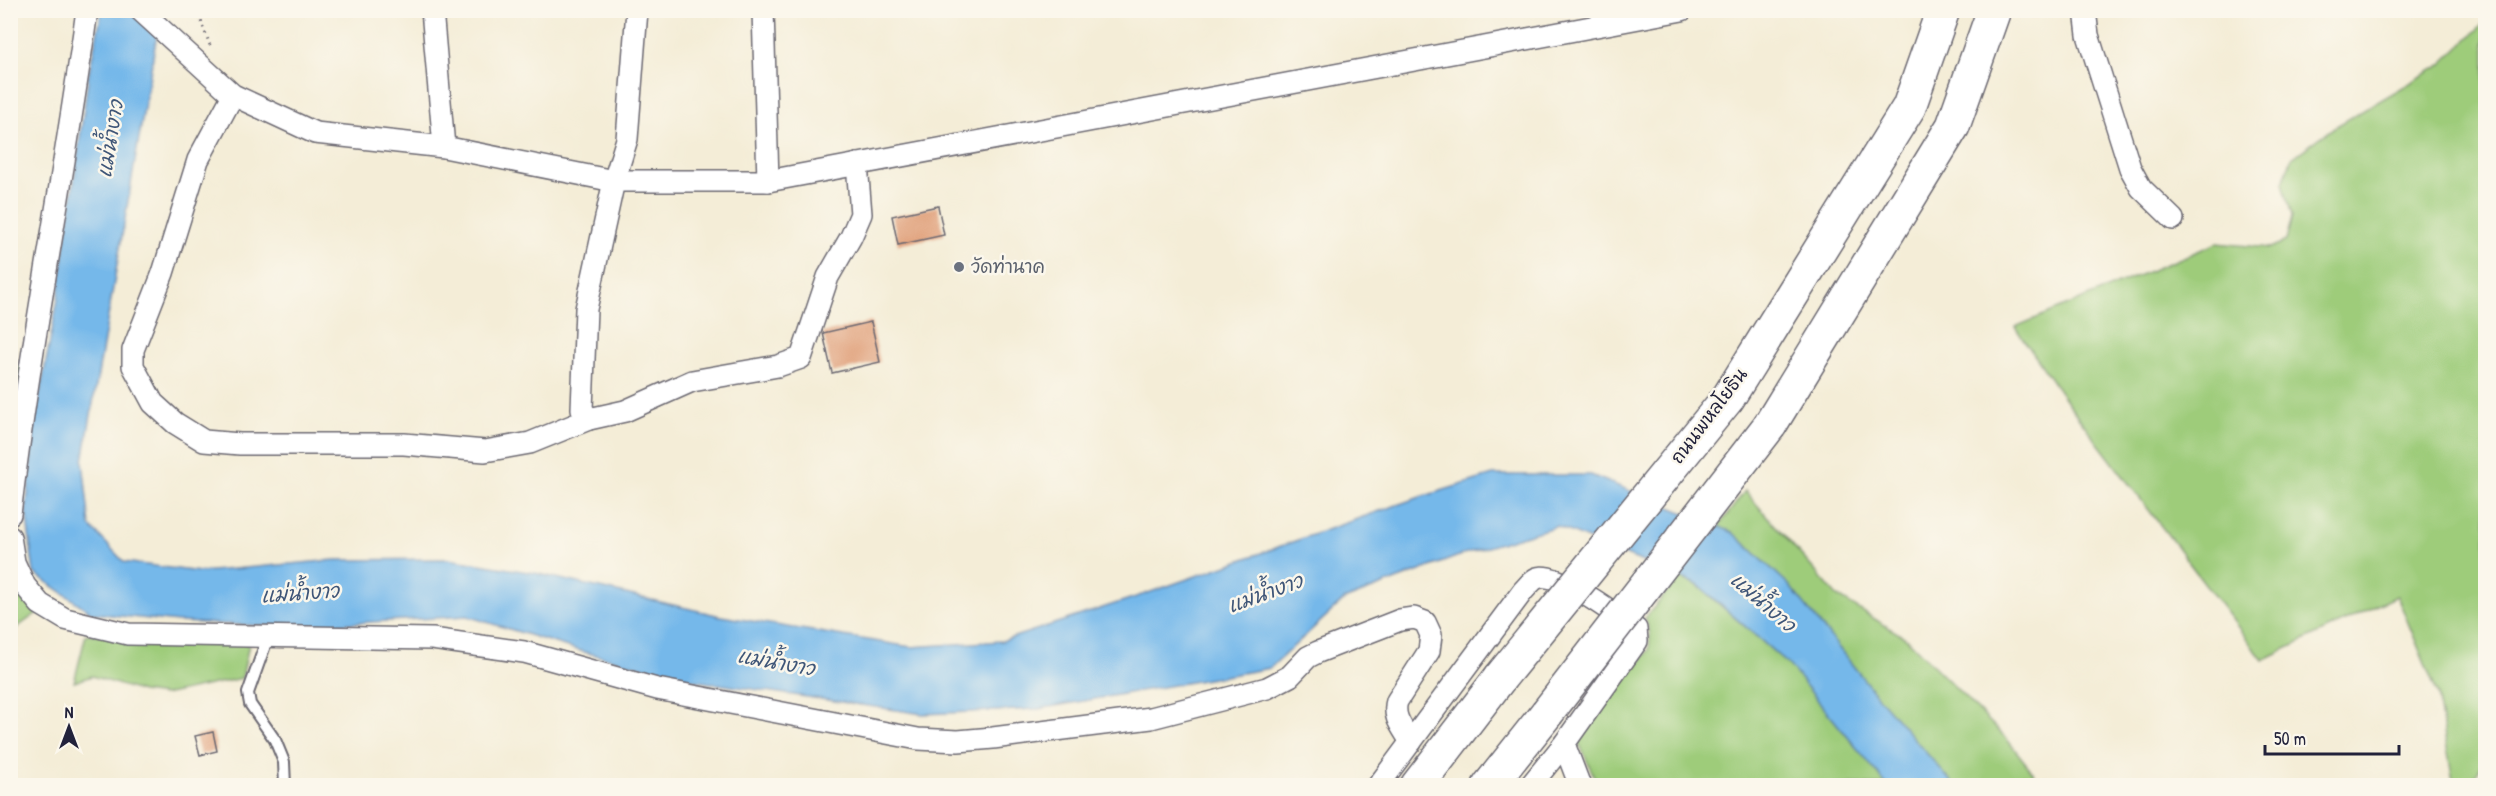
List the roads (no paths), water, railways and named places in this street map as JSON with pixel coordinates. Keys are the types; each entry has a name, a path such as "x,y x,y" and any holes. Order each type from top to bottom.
{"highway":[{"name":"ถนนพหลโยธิน","path":"1417,786 1500,678 1728,398 1909,107 1943,10"},
{"path":"1489,786 1770,425 1953,126 1994,10"}],"street":[{"path":"10,514 21,424 70,136 87,10"},
{"path":"140,10 232,95 315,133 444,147 614,181 768,181 1682,10"},
{"path":"432,10 444,147"},
{"path":"589,419 582,409 586,309 614,181 627,139 637,10"},
{"path":"764,10 768,181"},
{"path":"2085,10 2088,35 2130,168 2141,188 2173,219"},
{"path":"232,95 198,160 164,273 133,350 133,366 153,403 175,423 204,441 240,444 404,444 485,451 530,443 589,419 625,411 692,381 778,366 801,358 828,277 851,237 861,214 857,165"},
{"path":"10,537 14,562 25,586 40,604 65,619 128,633 432,639 514,651 657,688 918,739 958,741 1151,718 1267,688 1290,676 1308,657 1318,652 1387,625 1414,618 1425,622 1431,635 1429,651 1397,701 1395,708 1395,716 1411,742"},
{"path":"1378,786 1523,591 1537,578 1549,577 1597,600 1636,629 1637,641 1564,744 1530,786"},
{"path":"1564,744 1580,786"}],"lane":[{"path":"268,637 248,693 250,704 275,740 284,762 285,786"}],"water":[{"name":"แม่น้ำงาว","path":"102,11 161,11 83,461 90,526 124,562 200,572 335,560 448,559 535,573 721,616 911,647 1002,641 1145,594 1411,500 1493,475 1591,475 1732,532 1788,584 1877,696 1954,785 1887,785 1789,665 1698,585 1557,526 1464,554 1344,600 1270,668 1038,709 923,714 697,681 584,652 467,616 293,627 178,622 92,613 34,573 26,512 35,419 57,304 89,72"}],"place":[{"name":"วัดท่านาค","path":"959,267"}]}
